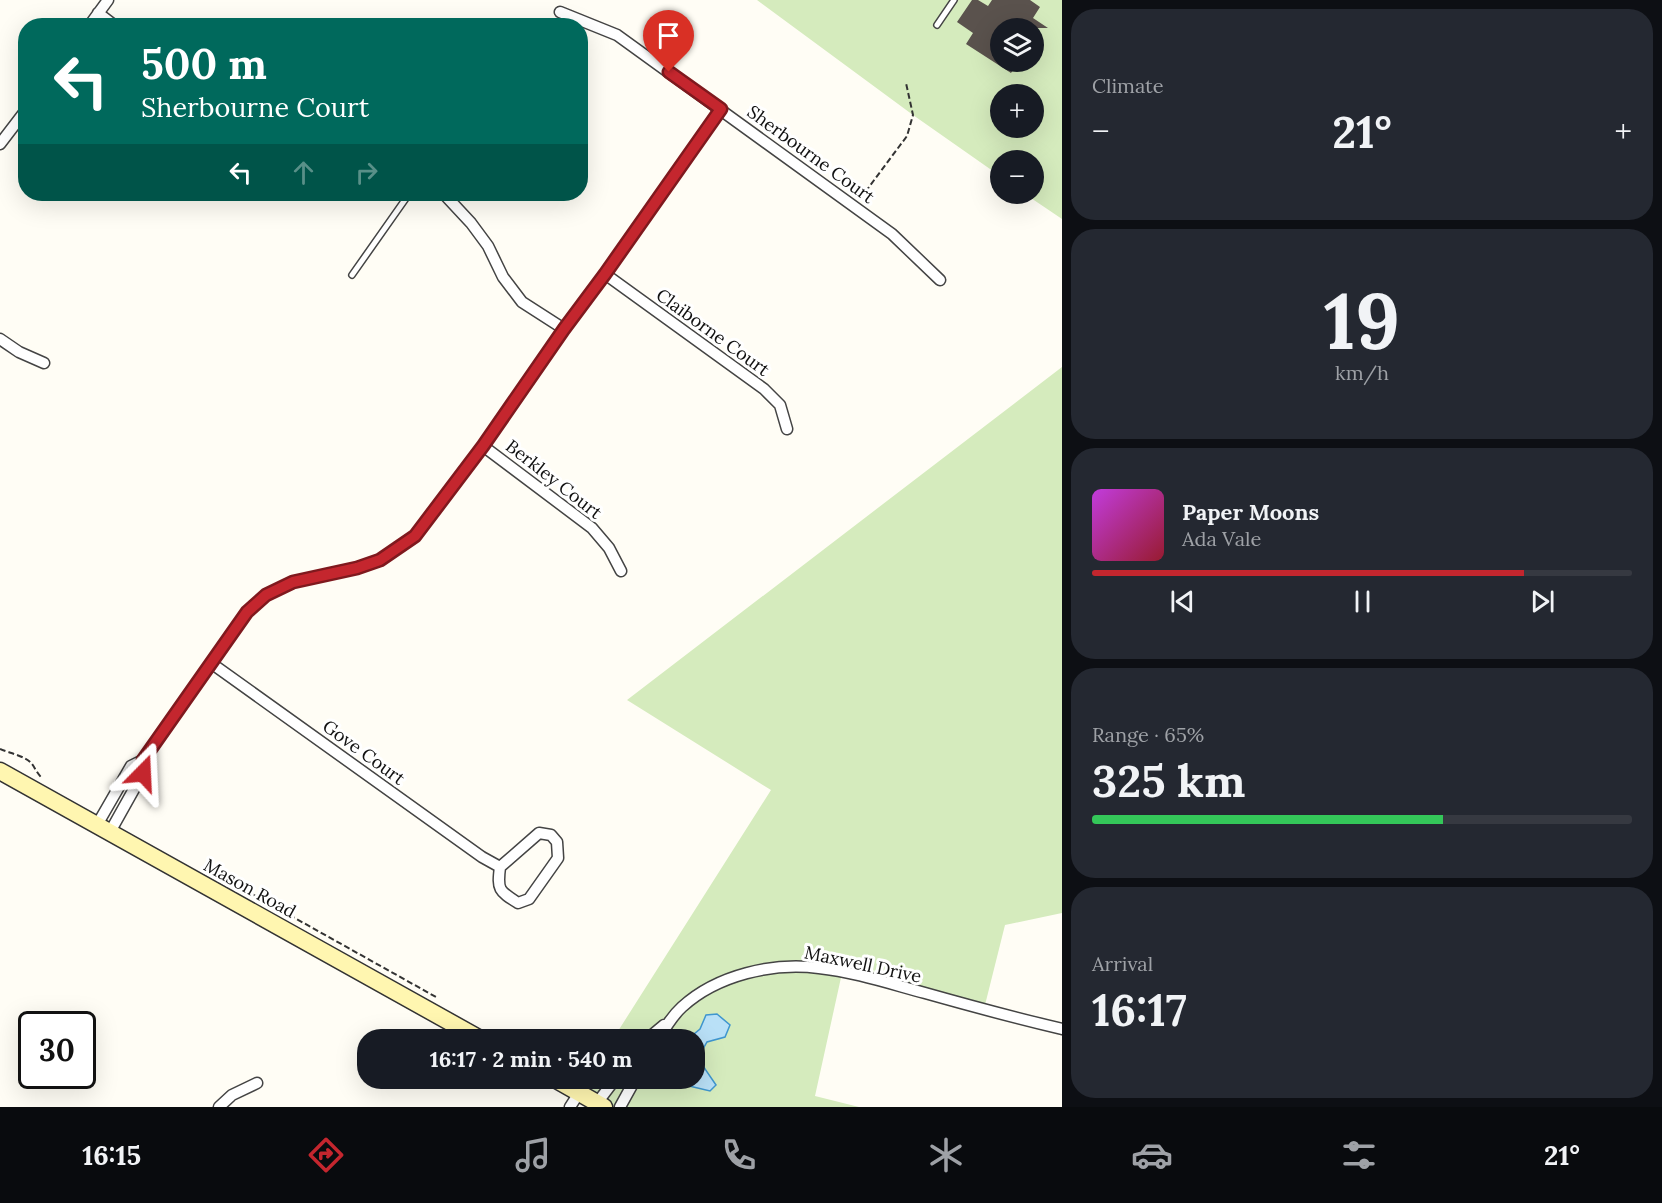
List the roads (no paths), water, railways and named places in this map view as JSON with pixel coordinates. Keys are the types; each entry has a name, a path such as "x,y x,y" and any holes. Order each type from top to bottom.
{"main road":[{"name":"Mason Road","path":"0,771 462,1029"},
{"path":"564,1089 574,1100 598,1106"}],"street":[{"path":"95,18 108,0"},
{"name":"Sherbourne Court","path":"560,12 575,18"},
{"path":"98,13 105,18"},
{"name":"Sherbourne Court","path":"588,23 617,35 721,109 892,234 940,280"},
{"path":"104,828 143,773 143,760 247,612 266,595 293,582 357,568 380,560 415,536 483,446 721,109"},
{"path":"0,144 18,120"},
{"path":"451,201 488,246 503,277 522,302 564,329"},
{"name":"Claiborne Court","path":"605,274 764,389 780,405 787,429"},
{"path":"0,339 19,352 44,363"},
{"name":"Berkley Court","path":"483,446 592,528 609,548 621,571"},
{"name":"Gove Court","path":"212,663 482,857 500,867"},
{"path":"539,833 551,835 557,842 558,858 529,899 518,903 502,893 498,883 500,867 539,833"},
{"name":"Maxwell Drive","path":"659,1029 689,1002 712,987 747,974 792,966 820,968 856,975 1062,1029"},
{"name":"Maxwell Drive","path":"664,1029 669,1021"},
{"path":"219,1107 231,1095 257,1083"},
{"path":"598,1106 609,1089"},
{"path":"620,1107 630,1089"}],"lane":[{"path":"937,26 954,0"},
{"path":"352,275 404,201"}],"water":[{"path":"717,1014 730,1025 725,1037 707,1042 705,1046 705,1029 700,1029 706,1015"},
{"path":"705,1069 716,1085 710,1091 702,1089 705,1089"}]}
